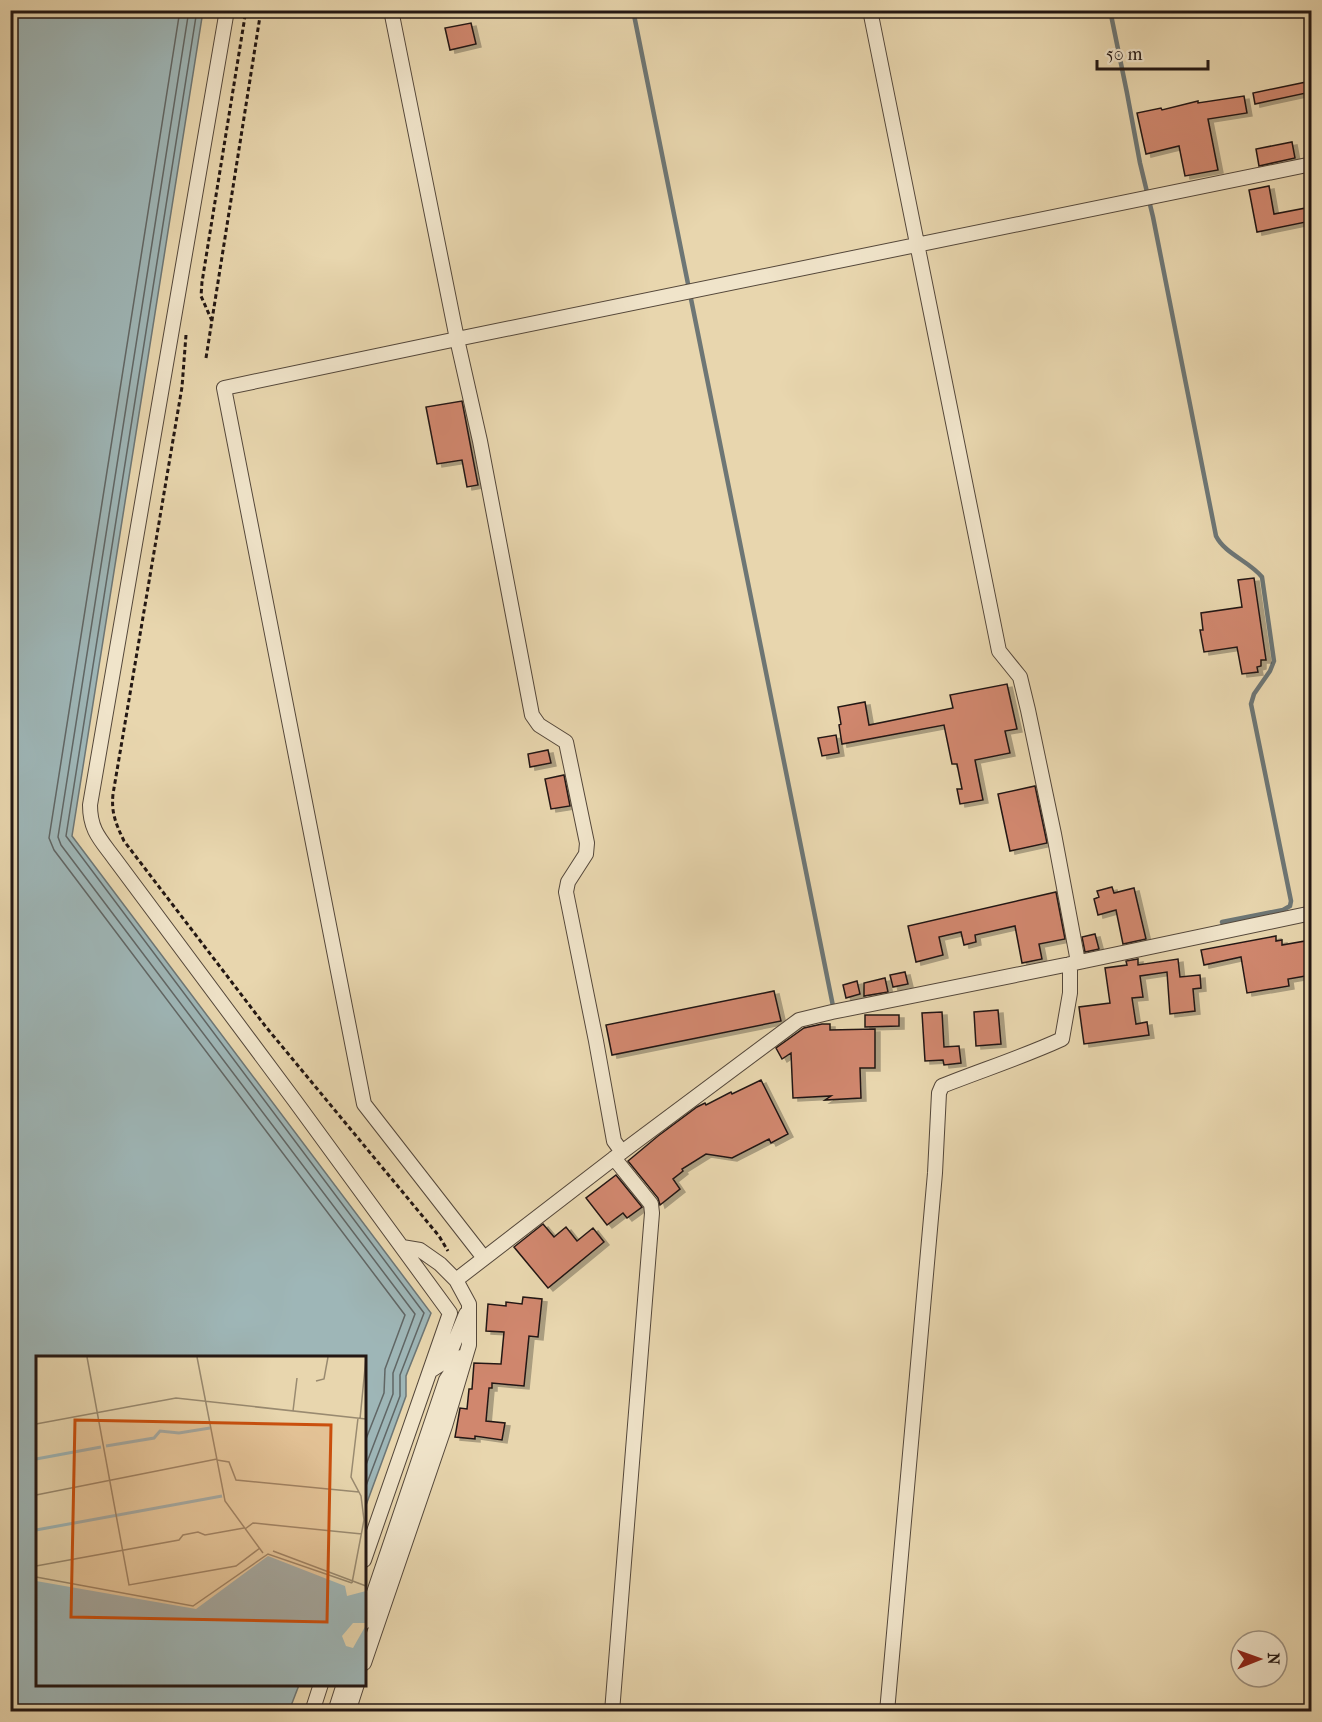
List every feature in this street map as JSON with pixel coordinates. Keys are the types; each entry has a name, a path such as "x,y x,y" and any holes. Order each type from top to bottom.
{"street":[{"path":"227,10 90,815 93,829 450,1313 366,1554"},
{"path":"392,10 457,339 480,441 532,715 539,725 566,742 587,843 586,854 568,882 566,892 614,1141 618,1155 651,1204 612,1712"},
{"path":"870,10 999,651 1020,677 1028,710 1054,834 1074,963 1062,1040 942,1086 939,1093 932,1205 887,1712"},
{"path":"366,1657 445,1426 469,1345 469,1269 364,1104 224,388 1311,164"},
{"path":"402,1247 420,1250 440,1264 469,1269 799,1020 1311,913"},
{"path":"430,1371 447,1360 469,1304"},
{"path":"366,1616 446,1380 469,1345"},
{"path":"312,1712 320,1686"},
{"path":"334,1712 343,1686"},
{"path":"348,1712 356,1686"}],"path":[{"path":"212,321 201,296 202,282 246,10"},
{"path":"206,358 261,10"},
{"path":"182,387 112,794 112,808 116,823 124,841 266,1027 439,1236 450,1255"}],"water":[{"path":"11,10 203,11 72,836 431,1313 406,1376 406,1396 366,1505 366,1356 36,1356 36,1686 299,1686 289,1711 11,1711"}],"building":[{"path":"471,23 476,44 450,50 445,28"},
{"path":"1311,81 1311,92 1255,104 1253,93"},
{"path":"1244,96 1247,113 1208,119 1218,170 1185,176 1179,146 1146,154 1137,113 1161,108 1162,110 1198,101 1198,103"},
{"path":"1292,142 1295,158 1259,166 1256,149"},
{"path":"1269,186 1274,214 1311,207 1311,221 1257,232 1249,190"},
{"path":"462,401 478,485 467,487 462,460 437,464 426,407"},
{"path":"1254,578 1266,660 1261,660 1261,666 1257,667 1258,672 1242,674 1237,647 1204,652 1200,630 1203,630 1201,613 1242,607 1238,580"},
{"path":"1007,684 1017,729 1005,731 1010,753 975,760 983,800 960,804 957,789 962,789 957,764 952,764 944,725 842,744 838,707 865,702 869,725 953,708 950,695"},
{"path":"836,735 839,753 822,756 818,738"},
{"path":"548,750 551,763 530,767 528,754"},
{"path":"564,775 570,806 551,809 545,779"},
{"path":"1035,786 1047,843 1010,851 998,794"},
{"path":"1112,887 1114,893 1134,888 1146,939 1123,944 1116,910 1098,915 1094,899 1099,897 1097,891"},
{"path":"1056,892 1065,939 1039,944 1042,959 1022,963 1015,926 975,935 976,942 964,945 961,932 939,937 943,955 916,962 908,926"},
{"path":"1095,934 1099,949 1085,952 1082,937"},
{"path":"1276,936 1276,941 1282,940 1282,945 1311,940 1311,975 1288,979 1289,986 1247,993 1241,957 1204,965 1201,950"},
{"path":"1138,959 1138,965 1178,959 1180,977 1200,975 1201,988 1193,989 1195,1011 1170,1014 1167,972 1140,976 1143,997 1132,998 1136,1024 1147,1022 1149,1035 1084,1044 1079,1007 1110,1003 1105,968 1127,965 1126,961"},
{"path":"905,972 908,984 893,987 890,975"},
{"path":"885,978 888,992 864,996 864,983"},
{"path":"857,981 860,994 846,998 843,985"},
{"path":"774,991 781,1021 612,1055 606,1025"},
{"path":"998,1010 1001,1044 976,1046 974,1012"},
{"path":"942,1012 944,1047 959,1046 961,1063 944,1065 943,1060 925,1061 922,1013"},
{"path":"865,1015 899,1015 899,1026 865,1027"},
{"path":"830,1024 830,1030 875,1029 875,1068 860,1068 861,1098 825,1100 831,1096 793,1098 791,1053 782,1059 776,1048 804,1028"},
{"path":"761,1080 788,1134 771,1143 769,1139 732,1158 706,1154 682,1169 683,1171 673,1179 680,1189 660,1205 658,1198 628,1161 697,1107"},
{"path":"616,1175 642,1207 627,1218 623,1213 607,1225 586,1198"},
{"path":"543,1224 554,1237 566,1227 577,1241 593,1228 604,1242 548,1288 514,1247"},
{"path":"523,1297 542,1299 538,1337 529,1336 524,1386 492,1383 492,1388 489,1388 486,1421 505,1423 502,1440 475,1436 475,1439 455,1437 460,1408 467,1409 469,1389 472,1389 474,1363 501,1364 504,1332 486,1331 488,1304 506,1306 506,1302 522,1304"}],"waterway":[{"path":"633,10 833,1006"},
{"path":"1110,10 1216,536 1225,548 1251,566 1262,577 1274,661 1254,694 1251,704 1291,901 1290,906 1283,910 1222,922"}]}
